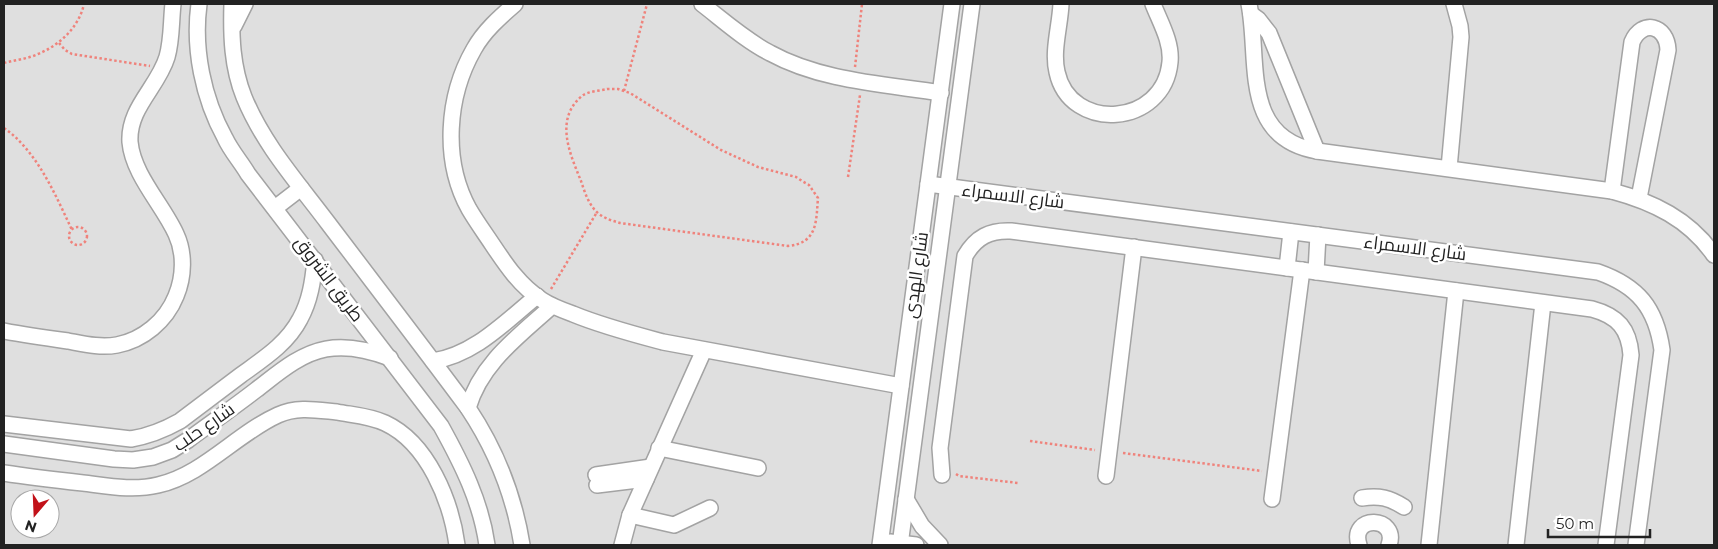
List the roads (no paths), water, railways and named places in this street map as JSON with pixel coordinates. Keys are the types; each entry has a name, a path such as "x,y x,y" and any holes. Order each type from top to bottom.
{"street":[{"path":"4,331 99,346 117,345 134,340 150,330 163,318 173,304 180,287 183,269 182,251 176,234 136,166 130,142 131,130 138,107 162,68 170,44 173,4"},
{"name":"طريق الشروق","path":"199,4 197,19 198,50 203,81 212,111 225,139 248,174 441,426 461,462 478,503 487,545"},
{"name":"طريق الشروق","path":"232,4 231,32 236,71 255,121 301,188 468,408 485,435 504,476 510,493 522,545"},
{"path":"231,32 245,4"},
{"path":"515,4 495,21 474,48 460,78 452,110 451,144 456,176 468,208 507,266 521,283 544,301 625,332 704,350 901,386"},
{"path":"702,4 746,38 771,54 797,65 825,74 941,93"},
{"name":"شارع الهدى","path":"881,543 952,4"},
{"name":"شارع الهدى","path":"900,544 972,4"},
{"path":"1062,4 1054,59 1057,74 1064,89 1074,101 1088,110 1103,114 1119,115 1134,111 1148,103 1160,91 1167,77 1170,62 1169,46 1157,5"},
{"path":"1448,168 1461,37 1454,4"},
{"path":"1250,9 1269,33 1317,151"},
{"path":"1250,9 1258,99 1265,115 1275,129 1288,141 1303,149 1612,191 1639,198 1675,216 1705,242 1714,254"},
{"path":"1612,191 1632,42 1635,35 1642,30 1649,28 1658,29 1664,34 1668,50 1639,198"},
{"name":"شارع الاسمراء","path":"928,184 1598,272 1615,278 1631,287 1644,300 1660,332 1662,350 1636,545"},
{"path":"274,208 301,188"},
{"path":"941,470 940,448 965,256 979,238 989,232 1000,230 1456,291 1605,313 1616,320 1625,330 1630,342 1631,356 1606,545"},
{"path":"1291,232 1302,270"},
{"path":"1272,499 1302,270 1318,235"},
{"path":"1106,476 1134,247"},
{"name":"شارع حلب","path":"4,424 131,439 165,430 180,421 272,352 287,337 299,320 308,301 313,281 315,260"},
{"path":"1430,545 1456,291"},
{"path":"432,361 446,359 470,349 544,301"},
{"path":"468,408 472,393 487,368 544,301"},
{"path":"1516,545 1543,303"},
{"name":"شارع حلب","path":"4,444 114,459 134,460 153,457 172,450 188,440 304,356 325,349 347,347 369,350 390,358"},
{"path":"622,545 630,515 704,350"},
{"path":"272,352 286,368"},
{"path":"4,473 118,488 139,488 158,485 177,479 195,469 266,420 280,414 310,409 364,416 385,423 404,435 420,450 442,492 457,545"},
{"path":"660,448 758,468"},
{"path":"597,480 648,473"},
{"path":"1362,498 1386,497 1404,507"},
{"path":"1379,523 1386,497"},
{"path":"906,499 922,526 940,545"},
{"path":"630,515 670,525 678,524 710,508"},
{"path":"1359,545 1358,535 1362,527 1370,523 1383,525 1389,532 1389,545"},
{"path":"881,543 916,545"}]}
